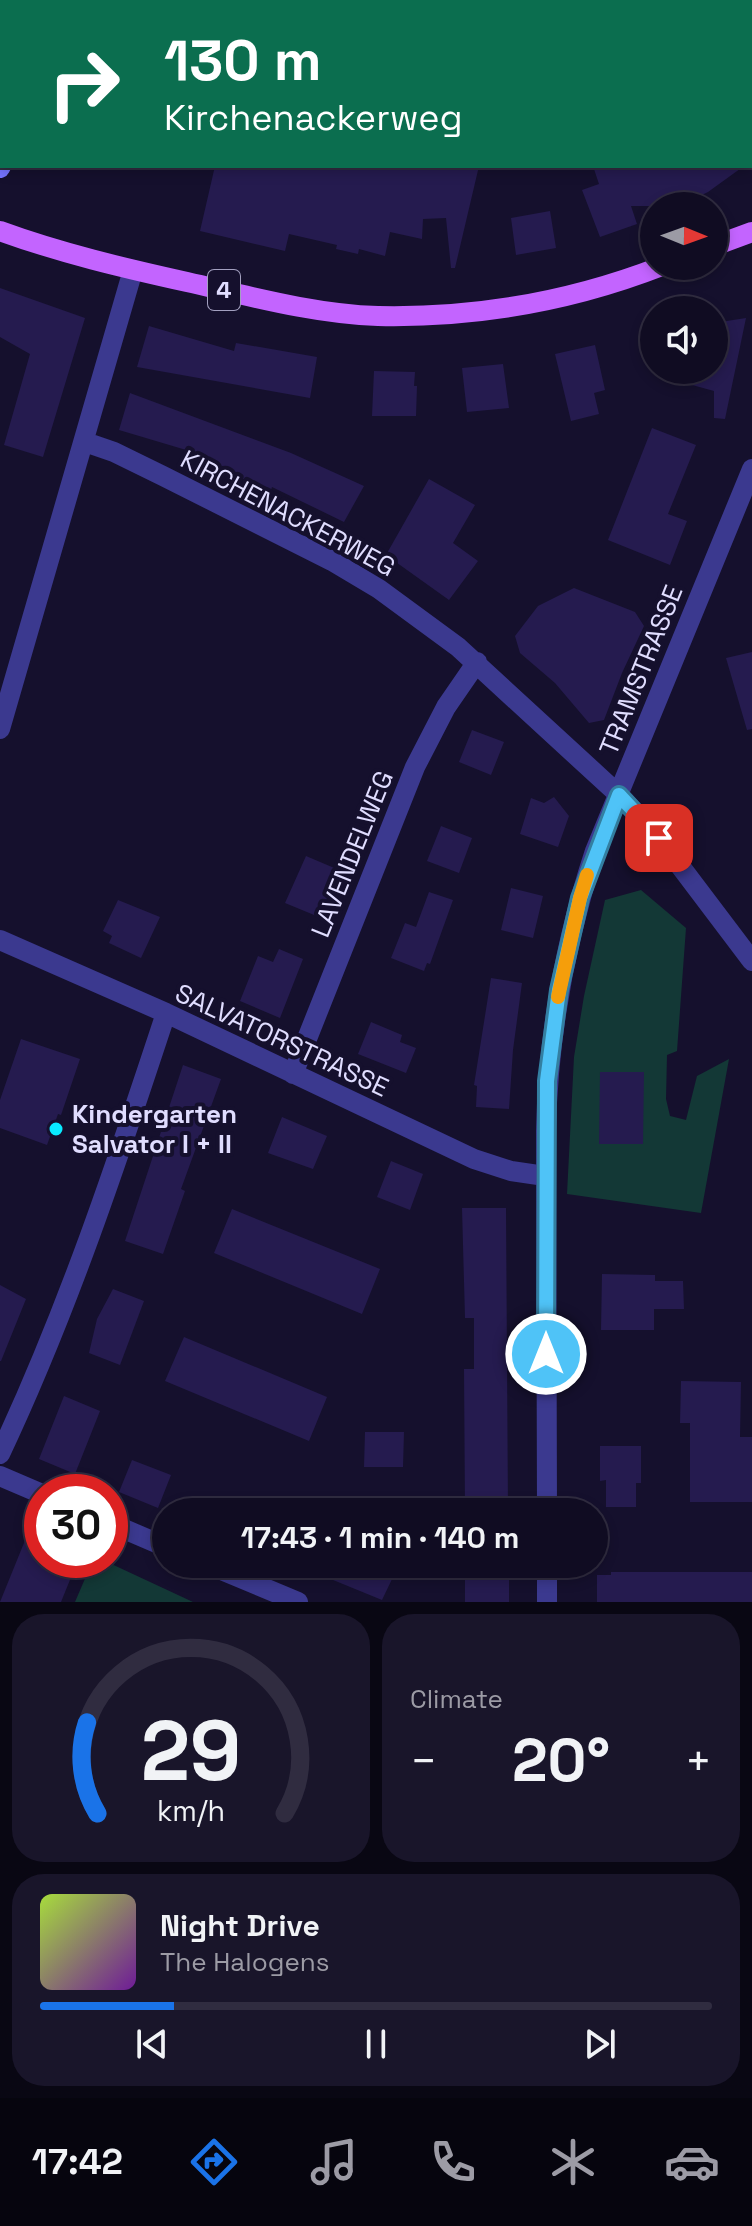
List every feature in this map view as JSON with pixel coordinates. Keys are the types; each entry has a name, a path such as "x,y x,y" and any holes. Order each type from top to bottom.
{"main road":[{"name":"4","path":"0,231 133,270 285,304 376,316 454,313 527,305 618,283 640,274"},
{"path":"728,241 752,232"}],"street":[{"path":"0,729 133,270"},
{"name":"KIRCHENACKERWEG","path":"85,442 114,452 332,561 379,589 477,662 619,795 659,838 752,961"},
{"name":"TRAMSTRASSE","path":"547,1498 547,1081 559,990 580,898 752,469"},
{"name":"LAVENDELWEG","path":"293,1074 415,767 446,707 477,662"},
{"name":"SALVATORSTRASSE","path":"0,940 166,1013 474,1159 511,1171 545,1176"},
{"path":"0,1454 80,1262 166,1013"},
{"path":"0,1476 24,1486"},
{"path":"128,1531 152,1541"},
{"path":"241,1578 298,1602"},
{"path":"547,1578 547,1602"}],"green space":[{"path":"641,890 686,928 677,1051 667,1055 666,1099 670,1116 686,1120 697,1076 729,1059 701,1213 567,1194 574,1057 605,900"},
{"path":"128,1572 193,1602 75,1602 85,1578 128,1578"}],"building":[{"path":"215,168 479,168 455,268 451,268 446,218 423,219 422,239 390,232 385,256 359,249 358,254 336,249 337,245 289,234 285,251 200,231"},
{"path":"594,168 741,168 708,192 640,192 640,206 631,206 637,224 600,237 582,190 599,184"},
{"path":"550,211 556,248 516,255 511,218"},
{"path":"0,288 85,318 43,457 4,445 30,354 0,337"},
{"path":"746,318 725,419 714,418 714,391 688,384 728,384 728,321"},
{"path":"149,326 234,351 236,343 317,357 310,398 137,367"},
{"path":"595,345 605,390 594,393 599,414 571,421 555,354"},
{"path":"503,364 509,408 467,412 462,368"},
{"path":"374,371 415,372 416,416 372,416"},
{"path":"130,393 291,453 364,486 344,522 272,487 271,490 200,462 203,455 119,430"},
{"path":"652,428 696,445 668,514 687,521 670,565 608,540"},
{"path":"429,479 475,505 453,543 478,561 449,600 386,555"},
{"path":"574,588 635,612 644,626 604,720 589,723 555,683 520,653 515,636 538,606"},
{"path":"752,652 752,729 747,730 726,658"},
{"path":"472,730 504,742 491,775 459,762"},
{"path":"554,797 569,816 558,847 520,834 531,798 544,803"},
{"path":"441,826 472,838 459,873 427,861"},
{"path":"306,856 339,870 319,917 285,903"},
{"path":"511,888 543,896 533,938 501,930"},
{"path":"429,892 453,900 430,964 427,963 424,971 391,958 405,923 416,927"},
{"path":"118,900 160,917 141,958 109,943 112,936 103,931"},
{"path":"279,949 303,959 280,1018 240,1001 258,956 273,962"},
{"path":"491,978 522,983 509,1109 476,1107 477,1086 474,1085"},
{"path":"371,1022 402,1035 400,1042 416,1048 406,1073 358,1054"},
{"path":"21,1039 80,1059 47,1145 0,1128 0,1100"},
{"path":"183,1065 221,1079 181,1189 185,1191 163,1254 125,1241"},
{"path":"600,1072 644,1072 643,1144 599,1144"},
{"path":"282,1117 327,1136 313,1169 268,1153"},
{"path":"391,1161 423,1174 410,1210 377,1197"},
{"path":"462,1208 506,1208 508,1498 465,1498 464,1369 474,1369 474,1318 465,1318"},
{"path":"232,1209 380,1269 362,1314 214,1253"},
{"path":"602,1274 655,1275 655,1281 683,1281 684,1309 654,1309 654,1330 601,1330"},
{"path":"0,1285 26,1299 1,1361 0,1361"},
{"path":"113,1289 144,1301 120,1365 89,1353 97,1319"},
{"path":"184,1337 327,1397 309,1441 165,1381"},
{"path":"681,1381 741,1382 740,1437 752,1437 752,1502 690,1502 690,1423 680,1423"},
{"path":"64,1396 100,1411 75,1474 39,1459"},
{"path":"365,1432 404,1432 403,1467 364,1467"},
{"path":"600,1446 641,1446 641,1483 636,1483 636,1507 608,1507 606,1480 600,1481"},
{"path":"132,1460 171,1475 162,1498 152,1498 152,1506 128,1496 126,1474"},
{"path":"24,1543 24,1578 71,1578 61,1602 0,1602"},
{"path":"611,1572 752,1572 752,1602 597,1602 597,1578 611,1575"},
{"path":"328,1578 393,1578 382,1600"},
{"path":"465,1578 509,1578 509,1602 465,1602"}],"slow traffic":[{"path":"558,997 587,875"}],"place":[{"name":"Kindergarten Salvator I + II","path":"56,1129"}],"route":[{"path":"546,1354 547,1081 559,990 580,898 595,851 619,795 659,838"}]}
